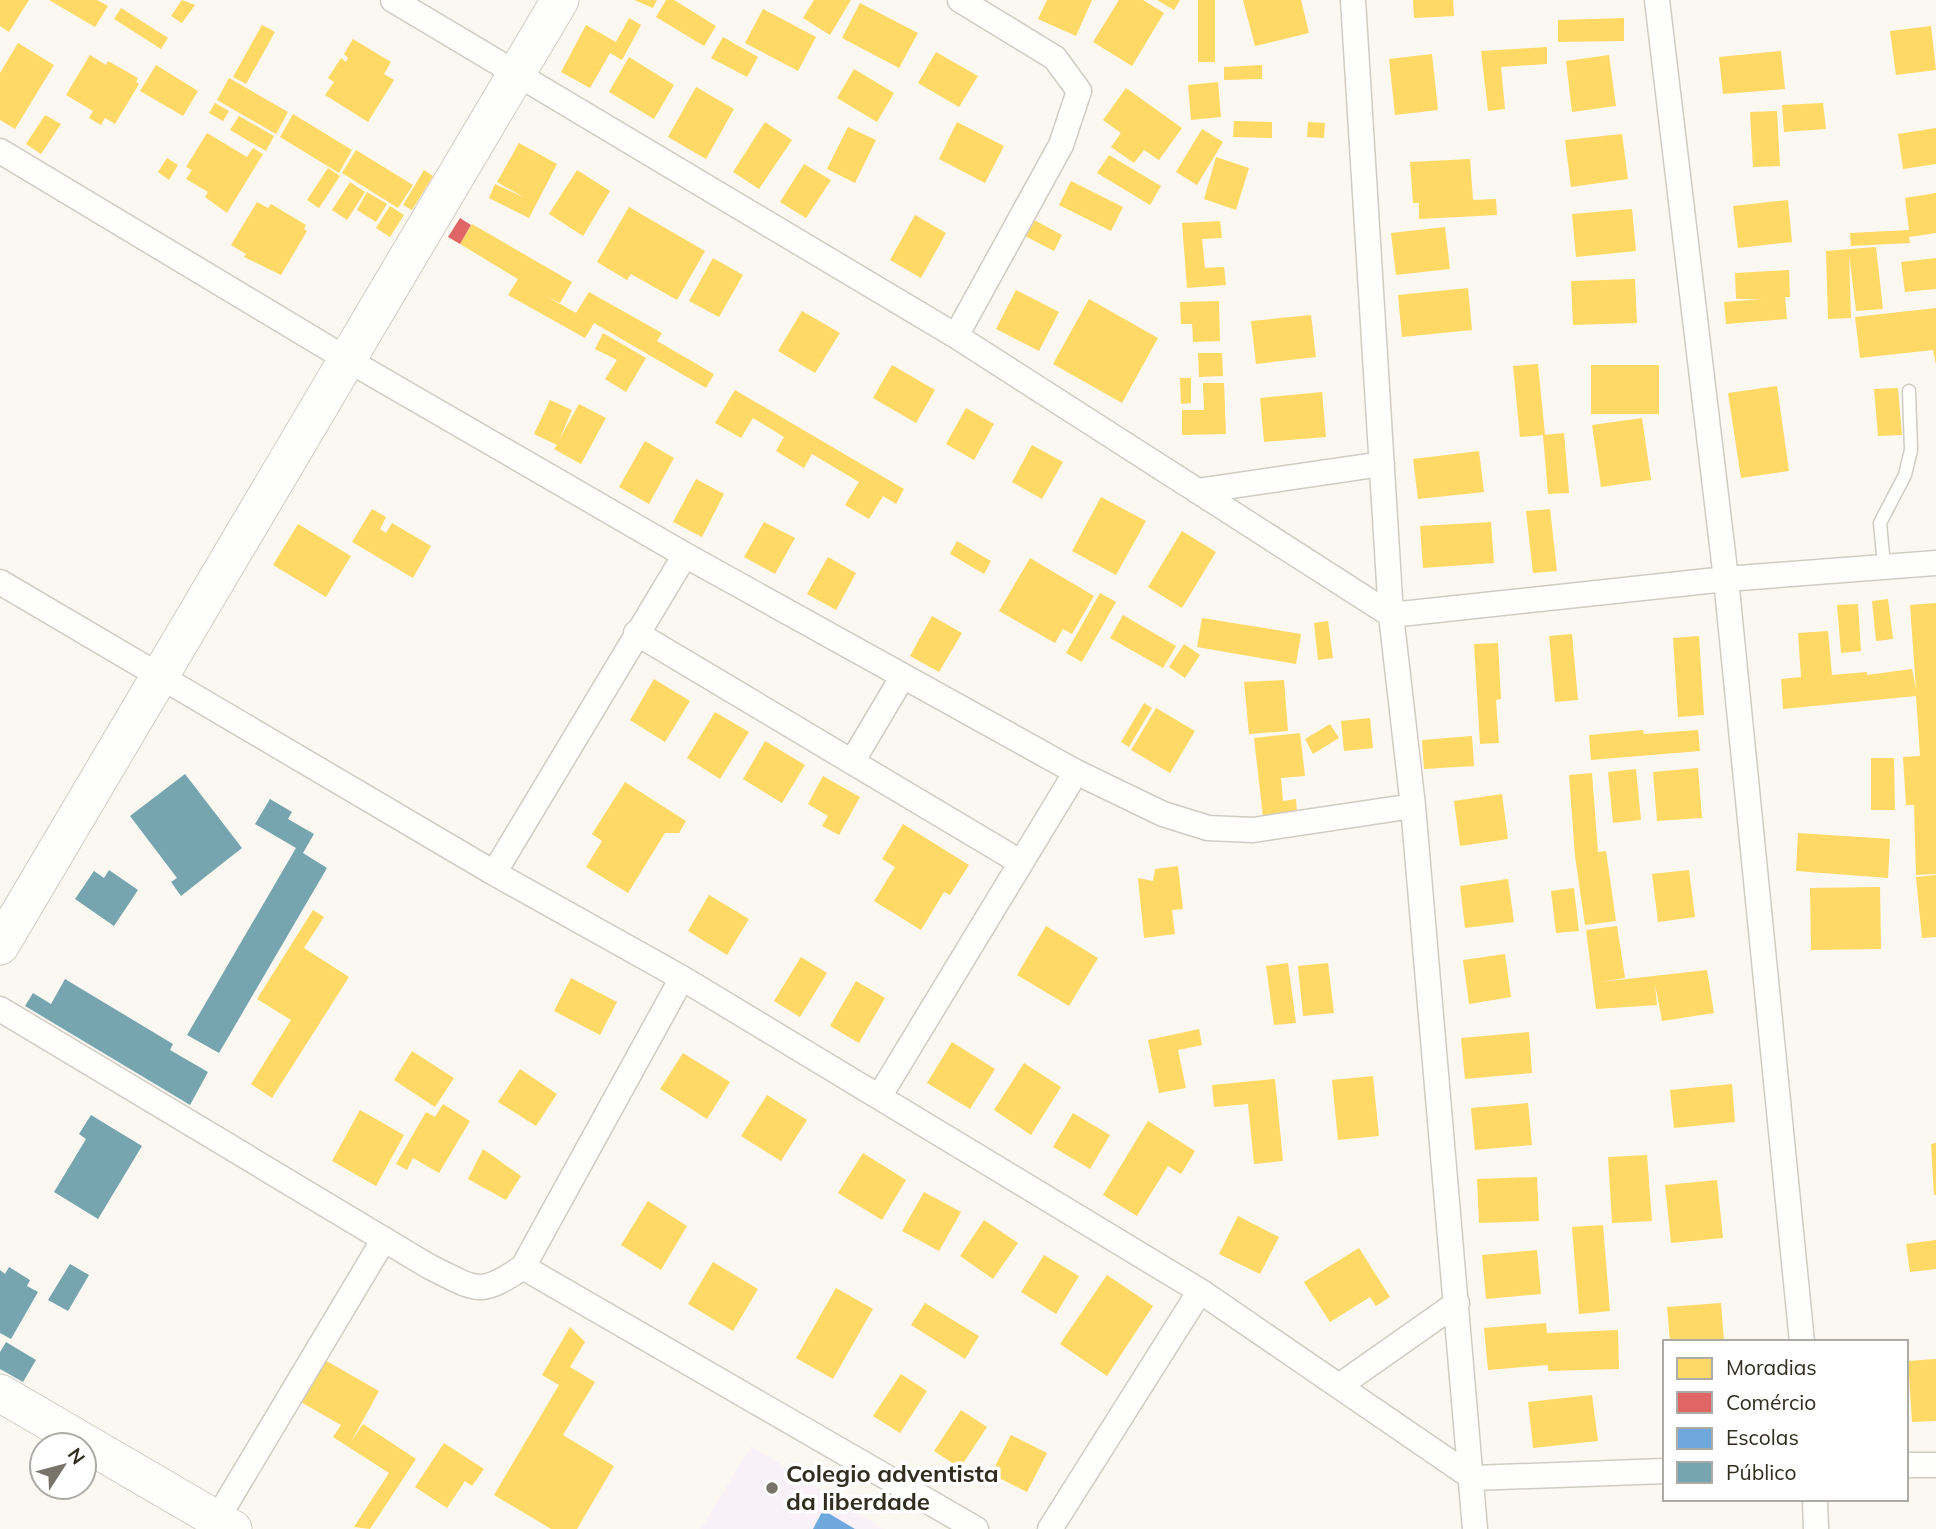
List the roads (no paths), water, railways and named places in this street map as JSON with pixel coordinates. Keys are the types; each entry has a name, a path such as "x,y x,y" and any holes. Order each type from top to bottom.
{"street":[{"path":"393,0 956,336 1391,615 1726,579 1936,563"},
{"path":"0,946 561,0"},
{"path":"956,336 1061,145 1079,91 1055,58 960,0"},
{"path":"1353,0 1391,615 1413,806 1458,1303 1475,1529"},
{"path":"1657,0 1726,579 1802,1340"},
{"path":"0,151 348,360 685,555 1076,772 1163,814 1208,828 1253,830 1413,806"},
{"path":"1197,491 1382,464"},
{"path":"494,873 685,555"},
{"path":"0,582 494,873 682,978 1200,1291 1473,1478 1663,1471"},
{"path":"636,633 1020,862"},
{"path":"852,762 902,676"},
{"path":"879,1097 1076,772"},
{"path":"0,1009 384,1239 475,1289 488,1288 523,1267 682,978"},
{"path":"0,1393 225,1524 384,1239"},
{"path":"523,1267 976,1529"},
{"path":"1050,1529 1200,1291"},
{"path":"1339,1387 1458,1303"},
{"path":"1908,1465 1936,1465"},
{"path":"1815,1501 1815,1529"}],"lane":[{"path":"1884,565 1881,523 1905,475 1911,450 1909,391"}],"place":[{"name":"Colegio adventista da liberdade","path":"772,1488"}]}
